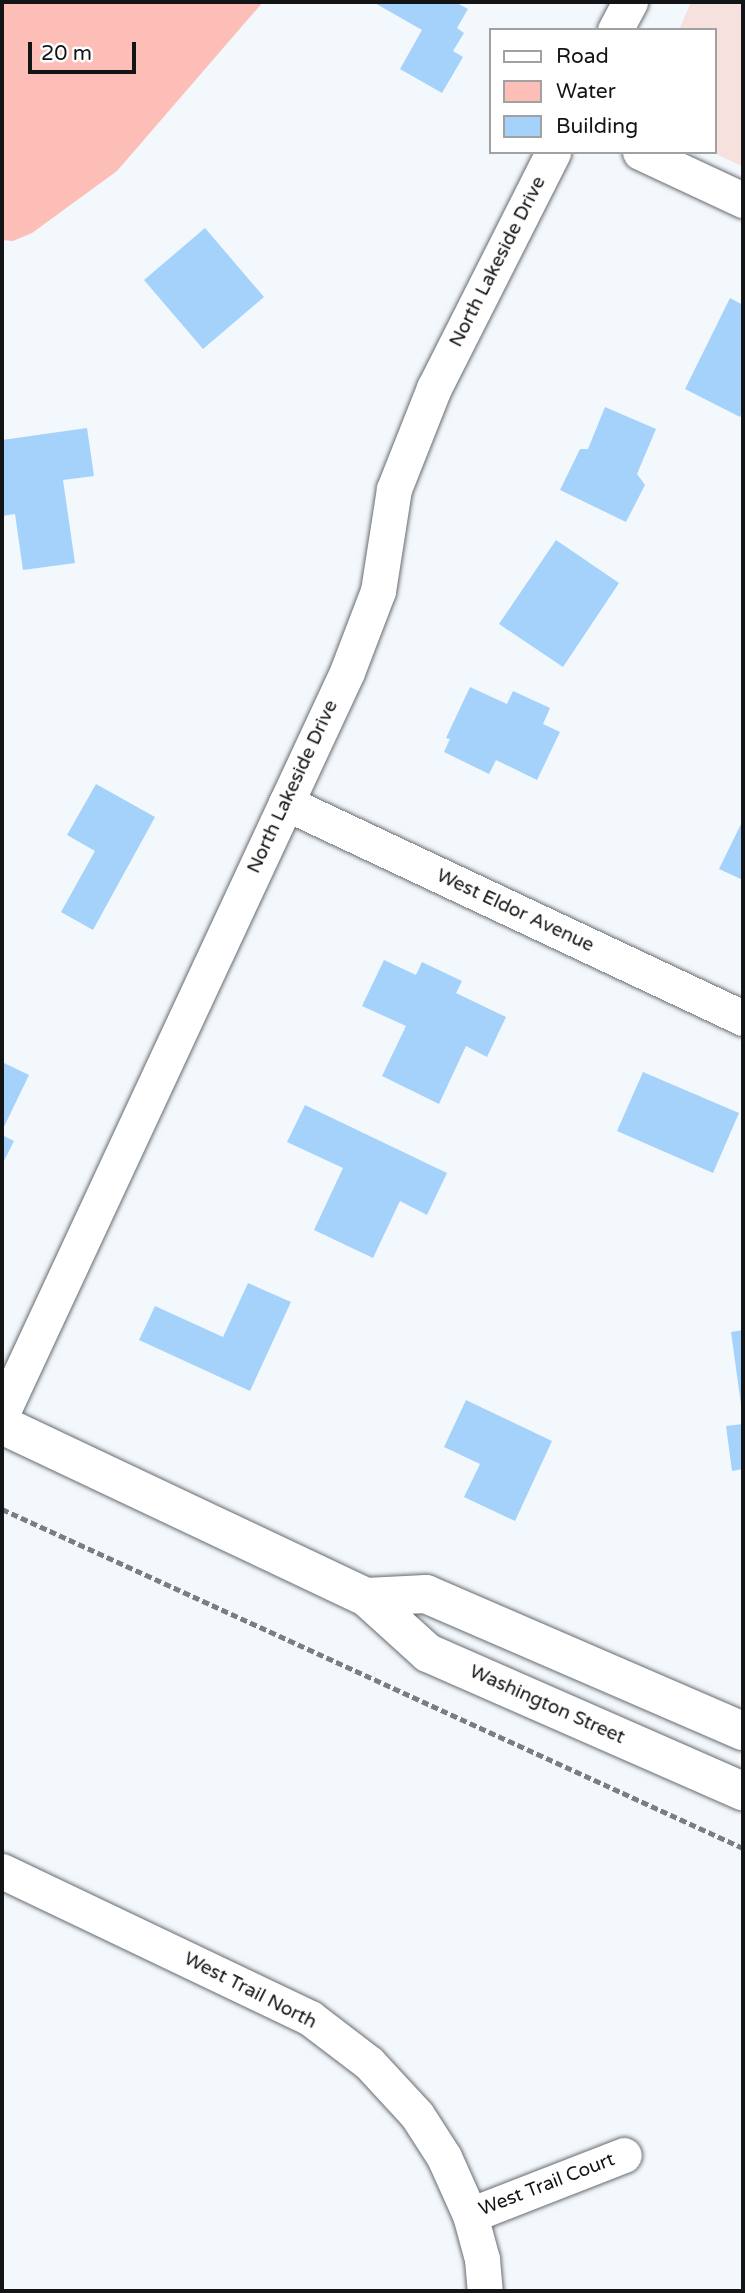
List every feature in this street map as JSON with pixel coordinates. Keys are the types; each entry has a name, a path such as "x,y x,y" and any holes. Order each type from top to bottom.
{"main road":[{"name":"Washington Street","path":"2,1425 366,1597 428,1653 743,1791"},
{"name":"Washington Street","path":"366,1597 426,1594 743,1731"}],"street":[{"path":"616,28 630,2"},
{"name":"North Lakeside Drive","path":"2,1413 347,672 378,590 394,489 434,388 551,154"},
{"path":"644,154 743,200"},
{"name":"West Eldor Avenue","path":"286,803 743,1018"},
{"name":"West Trail North","path":"2,1871 310,2018 369,2063 417,2115 444,2157 470,2215 482,2259 485,2291"},
{"name":"West Trail Court","path":"470,2215 624,2155"}],"path":[{"path":"2,1509 743,1848"}],"shaded area":[{"path":"691,2 743,2 743,167 716,154 717,28 680,28"}],"water":[{"path":"2,2 263,2 117,171 32,233 13,241 2,240"}],"building":[{"path":"373,2 455,2 468,9 457,28 464,33 453,51 463,57 442,93 400,69 422,30"},
{"path":"205,228 264,297 203,349 144,280"},
{"path":"730,298 743,305 743,410 740,417 685,389"},
{"path":"605,407 656,429 637,474 645,485 626,522 560,490 580,449 588,449"},
{"path":"87,428 94,476 63,480 75,563 23,570 15,514 2,516 2,440"},
{"path":"556,540 619,583 563,667 499,624"},
{"path":"470,687 507,704 513,691 550,708 543,724 560,732 537,780 496,760 489,774 444,752 450,739 446,738"},
{"path":"96,784 155,817 93,930 61,912 95,851 67,835"},
{"path":"741,824 743,825 743,880 719,869"},
{"path":"384,960 416,975 422,962 462,981 456,993 506,1017 487,1057 466,1046 439,1104 382,1076 406,1026 362,1006"},
{"path":"2,1062 29,1075 2,1131"},
{"path":"643,1072 739,1113 713,1173 617,1131"},
{"path":"305,1105 447,1173 427,1215 400,1201 373,1258 314,1230 343,1168 287,1142"},
{"path":"2,1135 14,1141 2,1165"},
{"path":"248,1283 291,1302 250,1391 139,1340 155,1306 223,1337"},
{"path":"743,1330 743,1412 742,1412 731,1332"},
{"path":"466,1400 552,1441 515,1521 464,1497 480,1464 444,1447"},
{"path":"743,1424 743,1469 732,1471 726,1426"}]}
